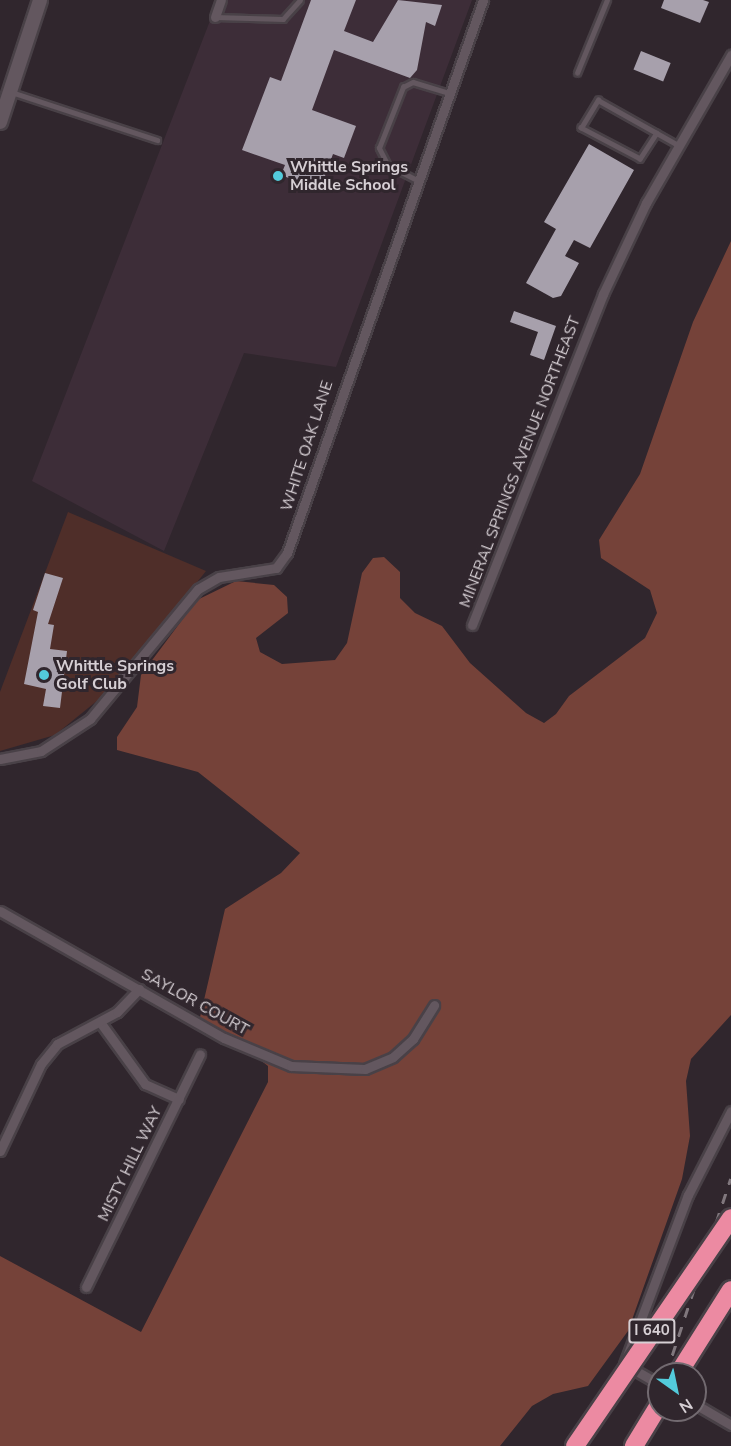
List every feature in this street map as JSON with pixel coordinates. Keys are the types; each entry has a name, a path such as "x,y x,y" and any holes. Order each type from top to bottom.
{"highway":[{"name":"I 640","path":"575,1446 731,1218"},
{"name":"I 640","path":"686,1362 729,1293"},
{"path":"634,1446 649,1422"}],"street":[{"path":"0,123 40,0"},
{"path":"214,17 220,0"},
{"name":"WHITE OAK LANE","path":"0,759 41,751 90,719 198,589 219,577 276,568 287,554 480,1"},
{"name":"MINERAL SPRINGS AVENUE NORTHEAST","path":"472,625 567,375 646,203 731,55"},
{"name":"SAYLOR COURT","path":"0,911 224,1038 291,1066 322,1070 365,1069 393,1057 413,1039 434,1005"},
{"path":"0,1151 41,1064 64,1037 100,1022 139,989"},
{"path":"100,1022 145,1084 179,1099"},
{"name":"MISTY HILL WAY","path":"86,1287 200,1054"},
{"path":"647,1377 624,1364 688,1195 731,1111"},
{"path":"707,1411 731,1425"}],"lane":[{"path":"214,17 283,19 293,14 300,0"},
{"path":"577,73 607,0"},
{"path":"416,180 388,166 380,148 403,87 413,82 448,93"},
{"path":"10,92 157,140"},
{"path":"657,133 640,159 581,128 598,100 657,133 680,146"}],"shaded area":[{"name":"Whittle Springs Middle School","path":"218,0 472,0 336,367 244,353 164,551 32,481"},
{"path":"731,241 731,1015 691,1059 686,1081 690,1136 682,1179 628,1331 588,1386 553,1394 532,1406 500,1446 0,1446 0,1256 141,1332 268,1082 268,1066 251,1053 198,1026 225,909 281,873 300,853 198,772 117,750 117,737 137,707 141,675 197,600 236,581 274,585 287,597 288,613 256,638 260,652 282,664 335,660 347,643 362,573 373,558 384,557 400,572 400,598 415,613 442,626 470,663 526,713 544,723 556,714 569,696 645,638 657,613 650,590 601,558 599,540 640,474 693,322"},
{"path":"68,512 206,571 114,687 55,735 0,751 0,692"}],"building":[{"name":"Whittle Springs Middle School","path":"311,0 356,0 344,31 373,42 398,0 442,5 435,26 426,22 417,70 410,78 334,50 312,110 356,126 344,158 333,154 320,190 281,175 285,165 242,150 270,77 281,81"},
{"path":"664,0 709,2 700,23 661,8"},
{"path":"641,51 671,63 663,82 634,70"},
{"path":"589,144 634,170 590,248 574,240 565,256 579,263 561,296 553,298 526,283 556,229 544,222"},
{"path":"514,311 556,326 544,360 530,355 538,332 510,322"},
{"path":"45,573 63,578 48,624 54,625 50,649 67,651 60,708 43,706 46,689 24,684 38,612 33,610"}],"railway":[{"path":"670,1362 731,1178"},
{"path":"644,1446 652,1422"}],"place":[{"name":"Whittle Springs Middle School","path":"278,176"},
{"name":"Whittle Springs Golf Club","path":"44,675"}]}
